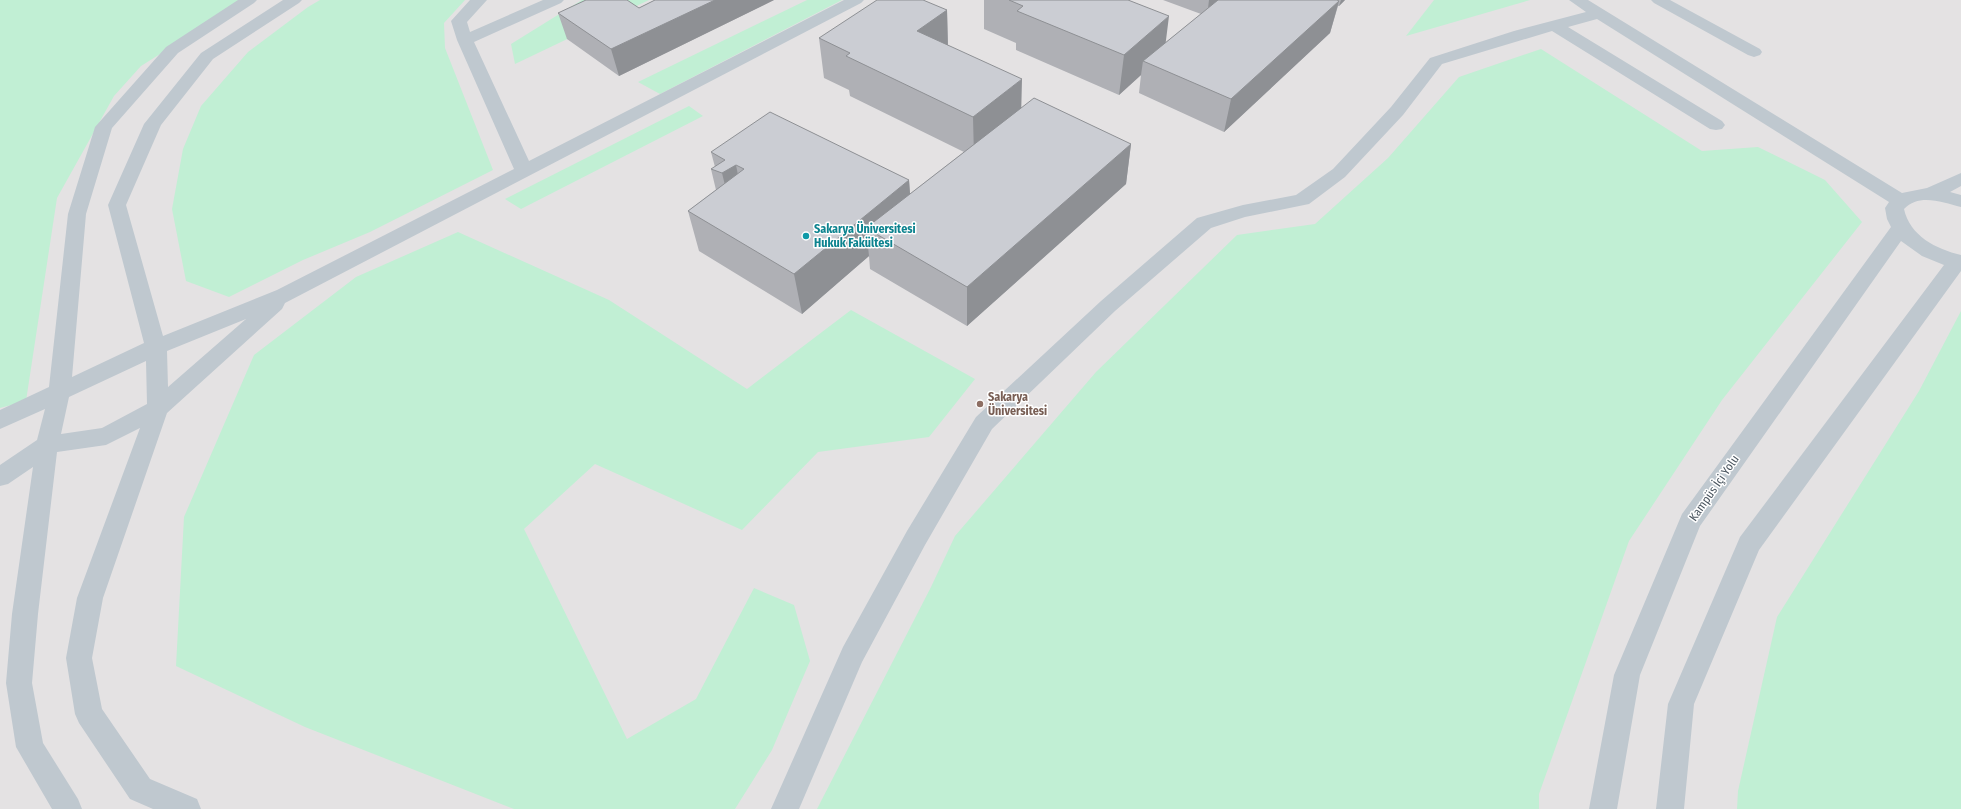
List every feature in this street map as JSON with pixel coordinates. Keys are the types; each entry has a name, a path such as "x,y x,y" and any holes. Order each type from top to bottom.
{"street":[{"path":"68,809 30,747 19,683 25,614 47,445 60,391 77,214 104,127 172,50 249,0"},
{"path":"187,809 140,789 89,714 79,658 90,598 158,408 156,347 117,205 152,124 207,56 294,0"},
{"path":"479,0 460,21 465,40 524,170"},
{"path":"465,40 556,0"},
{"path":"0,420 156,347 284,295 856,0"},
{"path":"1577,0 1900,200"},
{"path":"1659,0 1754,52"},
{"path":"785,809 852,655 916,538 984,423 1108,306 1204,223 1243,210 1302,200 1339,173 1397,111 1436,61 1520,34 1598,14"},
{"path":"1554,25 1716,125"},
{"path":"1930,194 1961,179"},
{"path":"1670,809 1681,704 1749,544 1959,262 1923,248 1900,229 1894,218 1894,208 1900,200 1918,194 1930,194 1961,201"},
{"name":"Kampüs İçi Yolu","path":"1603,809 1627,675 1690,521 1900,229"},
{"path":"0,477 47,445 106,436 158,408 226,349 284,295"}],"shaded area":[{"name":"Sakarya Üniversitesi","path":"0,0 1961,0 1961,809 0,809"}],"green space":[{"path":"0,0 246,0 141,66 114,96 57,198 26,401 0,408"},
{"path":"320,0 465,0 444,23 445,48 493,170 370,232 303,260 229,297 186,281 172,209 183,149 201,106 248,52 308,7"},
{"path":"582,0 649,0 515,64 511,44"},
{"path":"807,0 842,0 660,94 638,82"},
{"path":"1434,0 1530,0 1406,36"},
{"path":"1541,49 1702,151 1758,147 1825,180 1862,222 1722,400 1629,541 1539,794 1539,809 817,809 931,587 955,536 1096,372 1237,235 1315,224 1388,158 1459,77"},
{"path":"689,106 703,116 521,209 505,199"},
{"path":"458,232 609,300 747,389 851,310 975,379 929,437 818,452 742,530 595,464 524,529 627,739 696,699 754,588 794,605 810,661 772,750 735,809 514,809 305,727 176,666 184,517 254,355 356,277"},
{"path":"1961,311 1961,809 1737,809 1738,791 1777,617 1919,391"}],"building":[{"path":"586,0 627,0 639,8 655,0 715,0 611,49 558,13"},
{"path":"877,0 923,0 947,10 917,31 1022,79 973,117 846,56 850,53 819,38"},
{"path":"1009,0 1128,0 1169,16 1124,55 1017,11 1023,6"},
{"path":"1218,0 1339,1 1231,99 1143,61"},
{"path":"1034,98 1131,144 967,287 866,228"},
{"path":"770,112 909,180 794,274 688,211 744,169 736,165 722,173 711,169 725,160 711,152"}],"place":[{"name":"Sakarya Üniversitesi Hukuk Fakültesi","path":"806,236"},
{"name":"Sakarya Üniversitesi","path":"980,404"}]}
